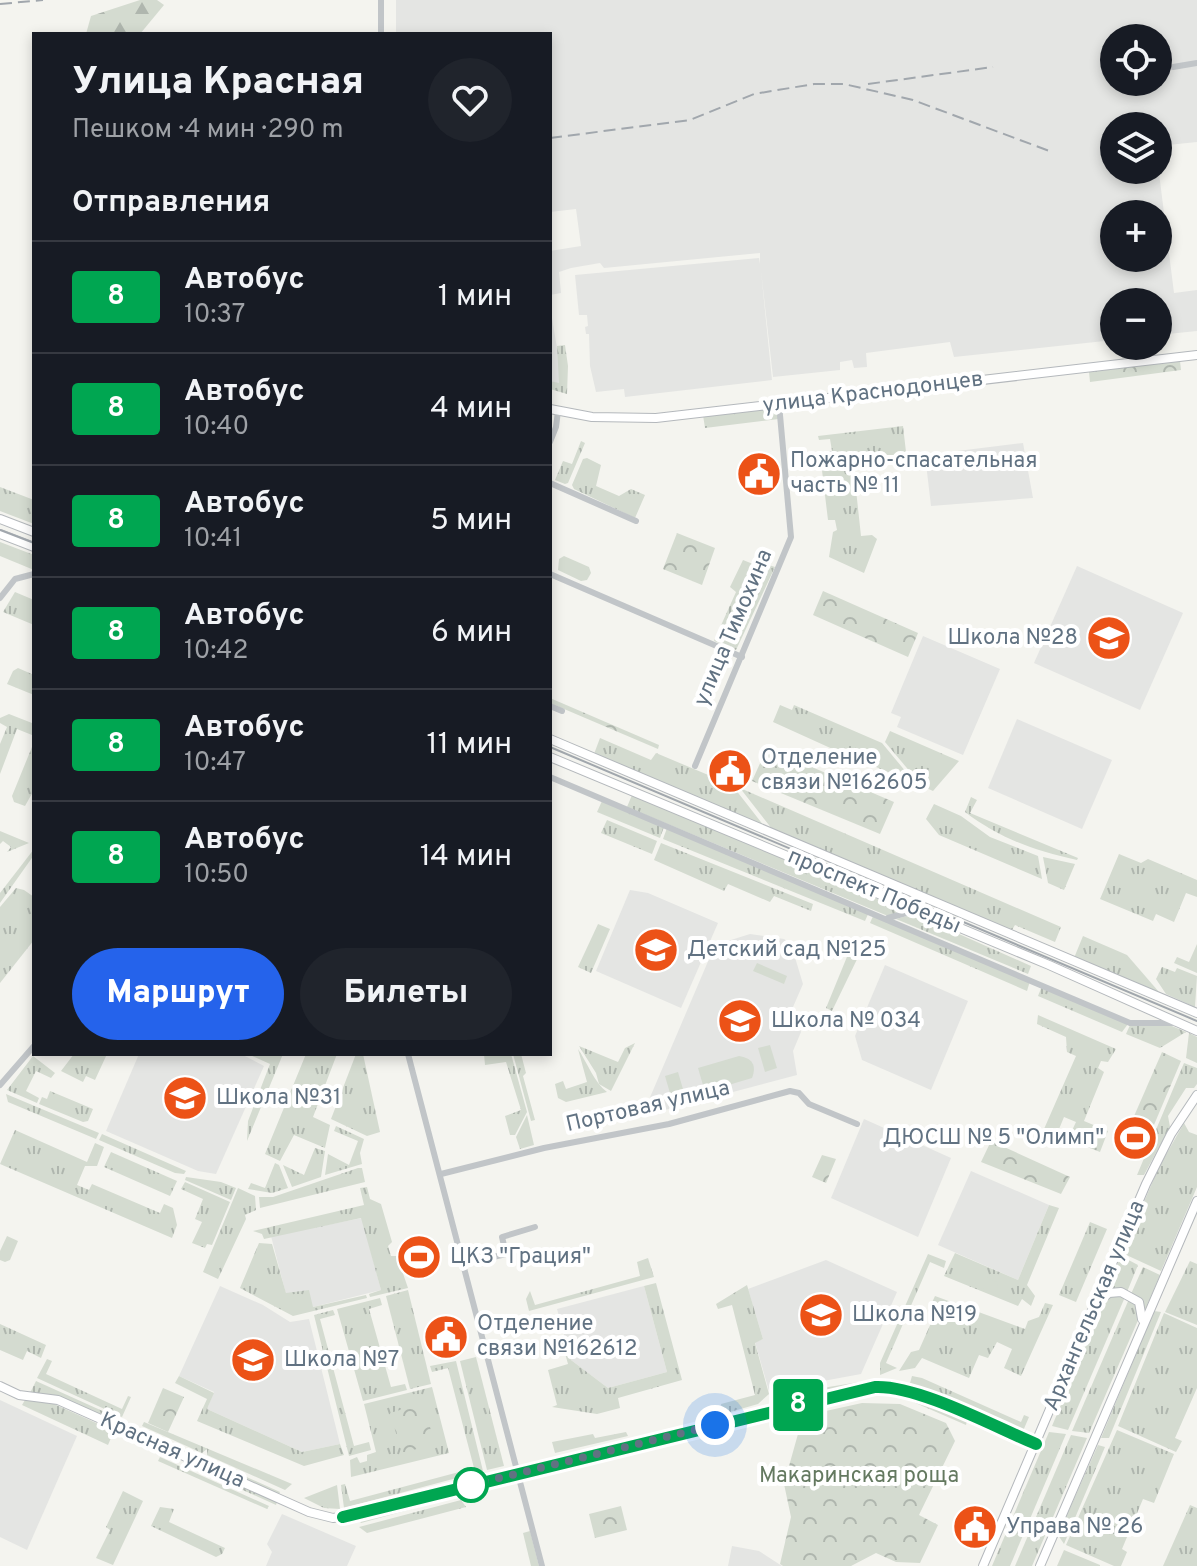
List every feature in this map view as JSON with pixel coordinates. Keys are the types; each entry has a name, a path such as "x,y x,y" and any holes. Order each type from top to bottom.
{"main road":[{"name":"улица Краснодонцев","path":"554,410 622,420 656,418 1197,355"},
{"path":"0,519 32,531"},
{"path":"0,534 32,546"},
{"name":"проспект Победы","path":"552,740 1197,1013"},
{"name":"проспект Победы","path":"552,758 1197,1031"},
{"name":"Архангельская улица","path":"983,1566 1155,1165 1171,1134 1197,1096"},
{"path":"1040,1566 1197,1201"},
{"path":"1092,1311 1109,1293 1121,1292 1135,1299 1142,1307 1143,1314 1138,1335"},
{"name":"Красная улица","path":"0,1386 19,1395 58,1400 328,1518 343,1517 517,1473"},
{"path":"517,1473 875,1387 892,1387 916,1394 1036,1444"}],"street":[{"path":"381,0 381,32"},
{"path":"1173,67 1197,63"},
{"name":"улица Тимохина","path":"695,766 791,537 792,521 779,404"},
{"path":"552,437 556,427 554,410"},
{"path":"552,485 636,521"},
{"path":"0,598 15,579 32,575"},
{"path":"552,575 742,657"},
{"path":"552,709 562,711"},
{"path":"552,778 1130,1023 1179,1023"},
{"path":"888,918 917,910"},
{"path":"0,1085 32,1048"},
{"path":"409,1056 542,1566"},
{"name":"Портовая улица","path":"441,1174 544,1148 669,1124 790,1091 799,1093 809,1104 857,1124"},
{"path":"463,1264 506,1254 502,1237 535,1227"}],"shaded area":[{"path":"396,0 1197,0 1197,142 1172,145 1172,112 1100,112 1100,184 1160,184 1162,200 1100,200 1100,272 1171,272 1174,293 1197,290 1197,331 1172,334 1172,288 1100,288 1100,341 954,357 950,342 866,353 867,367 854,368 852,360 840,362 840,370 773,377 761,271 772,380 625,397 624,389 596,392 590,366 589,334 586,334 585,327 588,326 587,315 579,315 575,275 759,258 760,264 760,253 604,268 600,263 571,268 559,272 561,293 552,295 552,251 581,246 576,209 552,212 552,32 396,32"},
{"path":"552,318 560,366 559,384 552,382"},
{"path":"1023,443 1033,498 931,506 925,455"},
{"name":"Школа №28","path":"1077,566 1183,613 1140,710 1034,663"},
{"path":"923,636 1000,669 963,755 897,727 901,717 891,713"},
{"path":"1017,719 1112,760 1082,829 988,788"},
{"name":"Детский сад №125","path":"630,890 648,893 718,923 681,1008 596,971"},
{"name":"Школа № 034","path":"750,934 784,939 791,944 803,984 793,1007 801,1032 793,1051 797,1075 650,1114 648,1102 715,945"},
{"path":"885,965 968,1001 931,1090 862,1060 855,1036"},
{"name":"Школа №31","path":"138,1056 245,1056 264,1066 216,1174 198,1171 106,1131"},
{"path":"864,1119 951,1158 918,1237 831,1198"},
{"path":"971,1171 1049,1205 1018,1280 938,1245"},
{"path":"362,1218 381,1290 313,1307 286,1294 271,1236"},
{"name":"Школа №19","path":"826,1260 897,1292 861,1374 769,1391 755,1342 763,1339 748,1289"},
{"name":"Школа №7","path":"220,1286 263,1305 290,1322 309,1319 340,1444 302,1452 207,1409 214,1392 179,1376"},
{"path":"644,1286 667,1372 608,1388 571,1360 557,1309"},
{"path":"0,1400 77,1436 27,1550 0,1537"},
{"path":"282,1514 356,1546 347,1566 266,1566 272,1552 267,1544"},
{"path":"732,1546 759,1551 782,1566 728,1566"}],"green space":[{"path":"140,0 157,0 164,5 142,32 87,32 91,16"},
{"path":"565,345 567,394 552,390 552,381 559,383 557,346"},
{"path":"1180,361 1181,370 1090,382 1089,372"},
{"path":"777,406 779,419 705,428 703,415"},
{"path":"903,426 906,452 903,455 853,462 861,536 872,535 877,539 864,573 829,557 833,532 837,530 835,520 828,520 820,454 832,451 830,439 819,440 818,436"},
{"path":"581,441 585,443 568,483 555,480 563,461 572,464"},
{"path":"583,459 601,465 596,486 619,496 631,489 645,495 635,518 574,489 572,485"},
{"path":"0,487 32,499 32,523 0,511"},
{"path":"677,533 715,548 702,585 663,569"},
{"path":"0,542 32,554 32,569 0,556"},
{"path":"564,556 589,567 591,573 587,580 581,581 558,570 559,559"},
{"path":"743,560 763,568 766,564 775,567 736,650 714,641 736,592 730,587"},
{"path":"823,591 918,633 908,657 813,615"},
{"path":"15,592 32,599 32,624 3,612"},
{"path":"18,668 32,674 32,694 7,684 13,671"},
{"path":"552,699 659,745 658,749 552,704"},
{"path":"780,705 792,710 794,705 882,743 916,784 862,761 862,754 853,750 848,756 773,722"},
{"path":"9,714 32,723 32,735 17,729 0,774 0,744 7,727 0,723 0,718"},
{"path":"890,731 959,761 933,791 922,786 885,742"},
{"path":"600,738 651,760 656,753 732,785 764,826 594,754"},
{"path":"32,747 32,794 25,806 14,802 12,796"},
{"path":"767,748 894,802 880,834 752,781"},
{"path":"740,788 1061,927 1055,942 1015,925 1012,930 772,829"},
{"path":"632,795 906,911 888,916 627,807"},
{"path":"971,797 977,800 970,813 1077,860 1032,848 992,829 965,812"},
{"path":"602,801 664,827 660,838 597,812"},
{"path":"934,804 961,816 990,837 1038,856 1042,879 939,835 926,819"},
{"path":"607,820 657,841 652,854 601,833"},
{"path":"667,828 869,912 865,921 663,839"},
{"path":"0,831 29,843 7,852 11,847 3,841 0,844"},
{"path":"661,843 813,904 811,911 774,896 770,902 728,884 724,891 654,860"},
{"path":"32,852 32,858 0,903 0,893"},
{"path":"1119,854 1141,863 1148,859 1197,880 1197,897 1186,893 1174,922 1156,914 1153,921 1100,899"},
{"path":"1043,857 1075,864 1064,890 1048,883"},
{"path":"16,888 32,896 32,943 0,983 0,907"},
{"path":"874,914 1030,981 1027,991 870,923"},
{"path":"914,914 1031,966 1028,974 896,919"},
{"path":"598,924 610,929 591,973 578,967"},
{"path":"1083,936 1127,955 1159,992 1074,958"},
{"path":"1197,944 1197,973 1174,963 1177,957 1189,962"},
{"path":"851,947 861,951 832,1011 826,1008"},
{"path":"757,963 787,976 784,984 753,971"},
{"path":"1162,967 1175,972 1177,968 1197,976 1195,1007 1166,994 1156,979"},
{"path":"1042,986 1128,1024 1122,1032 1038,996"},
{"path":"1038,1015 1116,1049 1108,1062 1101,1061 1098,1068 1104,1072 1084,1121 1108,1131 1100,1152 1068,1139 1076,1122 1064,1117 1057,1134 1044,1129 1076,1056 1067,1052 1066,1037 1037,1024"},
{"path":"1130,1025 1172,1026 1186,1032 1160,1048 1126,1034"},
{"path":"1189,1033 1197,1037 1197,1063 1186,1058"},
{"path":"635,1043 611,1091 599,1084 596,1073 579,1046 618,1062 625,1048"},
{"path":"770,1045 777,1068 765,1072 758,1048"},
{"path":"578,1049 607,1092 566,1102 558,1098 555,1084 563,1081 566,1089 587,1082"},
{"path":"1162,1052 1181,1061 1151,1132 1131,1123"},
{"path":"33,1056 55,1073 51,1078 36,1071 26,1091 39,1098 37,1103 7,1090"},
{"path":"72,1056 106,1056 95,1080 86,1076 83,1082 61,1071"},
{"path":"252,1056 282,1056 247,1141 248,1121 270,1064"},
{"path":"305,1056 336,1056 313,1117 330,1125 325,1148 294,1135 280,1161 265,1154"},
{"path":"355,1056 363,1056 380,1132 367,1136 331,1119"},
{"path":"484,1056 512,1056 527,1112 515,1135 510,1135 505,1116 521,1110 506,1062 485,1065"},
{"path":"514,1056 522,1056 526,1073 523,1076 535,1120 531,1121"},
{"path":"739,1056 752,1063 752,1078 705,1092 698,1068"},
{"path":"1184,1063 1197,1068 1197,1084 1194,1088 1186,1088 1168,1116 1170,1127 1144,1175 1137,1175"},
{"path":"678,1072 685,1096 672,1100 665,1076"},
{"path":"50,1091 93,1109 88,1121 83,1122 39,1104 42,1097 47,1099"},
{"path":"6,1094 99,1133 96,1139 8,1102"},
{"path":"527,1115 534,1145 520,1149 516,1137"},
{"path":"1184,1123 1189,1132 1197,1135 1197,1187 1161,1271 1122,1253 1159,1167"},
{"path":"336,1126 364,1139 360,1153 362,1164 325,1175 328,1154 349,1165 358,1141 334,1131"},
{"path":"15,1130 87,1162 95,1143 104,1147 97,1166 85,1166 77,1185 89,1190 92,1184 160,1213 164,1204 173,1208 177,1225 172,1238 0,1164"},
{"path":"102,1134 186,1171 184,1174 175,1173 99,1140"},
{"path":"991,1141 1070,1177 1061,1194 981,1162"},
{"path":"315,1148 325,1151 321,1177 292,1187 283,1165 304,1175"},
{"path":"111,1152 177,1181 170,1196 104,1167"},
{"path":"822,1155 836,1159 826,1183 812,1177"},
{"path":"275,1163 279,1165 288,1188 272,1193 248,1189 251,1183 265,1188"},
{"path":"362,1168 365,1182 260,1208 259,1197 273,1197"},
{"path":"186,1177 221,1182 236,1188 231,1200 185,1180"},
{"path":"185,1182 230,1202 212,1245 207,1244 205,1248 192,1243 202,1222 195,1219 203,1199 181,1189"},
{"path":"367,1187 370,1199 381,1204 392,1242 388,1246 391,1256 397,1256 408,1288 370,1297 369,1294 381,1290 361,1218 264,1239 262,1234 253,1231 364,1205 360,1188"},
{"path":"238,1188 255,1196 256,1210 245,1215 246,1219 218,1279 203,1272"},
{"path":"1049,1205 1059,1208 1027,1285 1035,1296 1031,1306 1022,1299 1018,1306 944,1276 955,1253 1018,1280"},
{"path":"1090,1222 1107,1229 1076,1302 1059,1295"},
{"path":"7,1236 18,1241 10,1260 5,1262 0,1260 0,1251"},
{"path":"259,1243 272,1244 286,1293 309,1290 313,1307 366,1295 367,1298 293,1316 240,1288"},
{"path":"928,1254 946,1261 944,1268 930,1262 886,1363 897,1368 880,1375 880,1363"},
{"path":"1121,1256 1138,1265 1127,1292 1115,1288 1106,1290"},
{"path":"648,1258 654,1277 529,1311 526,1299 530,1291 535,1305 640,1276 637,1262"},
{"path":"1190,1261 1197,1264 1197,1325 1165,1312"},
{"path":"1143,1267 1160,1275 1145,1310 1141,1301 1131,1294"},
{"path":"980,1275 997,1282 995,1293 976,1286 975,1280"},
{"path":"656,1283 682,1380 618,1398 620,1408 597,1414 552,1407 557,1405 548,1370 568,1364 561,1339 564,1336 571,1360 608,1388 667,1372 644,1286"},
{"path":"747,1285 763,1339 755,1343 769,1394 758,1404 723,1414 721,1404 755,1395 732,1305 718,1309 716,1304"},
{"path":"408,1290 431,1384 410,1389 386,1296"},
{"path":"1115,1294 1125,1297 1068,1430 1052,1426 1105,1300"},
{"path":"935,1296 1025,1329 1028,1321 1039,1317 1045,1303 1053,1305 1021,1376 1004,1368 1012,1349 997,1342 988,1358 979,1355 969,1378 922,1358 915,1368 899,1371 911,1352 919,1350 935,1314 928,1311"},
{"path":"380,1298 382,1305 369,1309 391,1387 405,1384 407,1390 363,1401 337,1309"},
{"path":"1129,1299 1138,1305 1139,1318 1089,1433 1072,1431"},
{"path":"333,1310 335,1315 320,1319 354,1446 369,1442 371,1450 349,1456 314,1315"},
{"path":"1154,1311 1161,1312 1109,1438 1101,1438"},
{"path":"1164,1313 1197,1328 1197,1388 1175,1438 1182,1441 1176,1452 1118,1426"},
{"path":"0,1324 46,1345 41,1358 27,1351 23,1360 0,1350"},
{"path":"476,1357 504,1466 487,1470 460,1361"},
{"path":"47,1359 52,1361 46,1374 122,1409 128,1396 131,1397 122,1417 37,1378"},
{"path":"456,1361 483,1471 344,1508 341,1485 345,1484 350,1501 474,1468 448,1368 432,1372 430,1366"},
{"path":"179,1376 214,1393 207,1409 302,1452 340,1444 344,1455 304,1466 197,1421 207,1399 175,1383"},
{"path":"912,1376 1021,1422 1024,1415 1029,1417 1023,1431 910,1383"},
{"path":"36,1381 138,1427 136,1431 30,1393"},
{"path":"859,1382 860,1386 793,1401 792,1393"},
{"path":"432,1387 449,1453 351,1477 350,1460 357,1457 360,1463 367,1461 367,1455 376,1452 364,1404"},
{"path":"163,1388 184,1397 168,1432 148,1423"},
{"path":"910,1396 967,1421 966,1425 911,1401"},
{"path":"25,1400 54,1404 114,1431 108,1445 22,1405"},
{"path":"423,1403 435,1444 402,1453 390,1413"},
{"name":"Макаринская роща","path":"862,1403 900,1404 946,1423 955,1441 919,1515 938,1525 920,1563 896,1562 876,1553 851,1566 783,1566 780,1564 791,1517 784,1484 803,1416"},
{"path":"144,1422 292,1484 285,1490 207,1455 207,1449 202,1453 142,1426"},
{"path":"142,1430 280,1492 140,1433"},
{"path":"1117,1430 1174,1454 1154,1503 1143,1499 1122,1549 1127,1552 1121,1566 1114,1566 1066,1545"},
{"path":"626,1432 628,1436 555,1453 552,1442 593,1434 595,1438"},
{"path":"1049,1432 1066,1434 1010,1566 992,1566"},
{"path":"1071,1435 1087,1438 1032,1566 1015,1566"},
{"path":"1098,1445 1105,1447 1064,1544 1058,1535"},
{"path":"160,1457 269,1506 267,1509 158,1461"},
{"path":"183,1463 277,1502 276,1505"},
{"path":"337,1485 340,1509 324,1508 304,1498"},
{"path":"123,1491 143,1501 113,1565 96,1558 110,1530 106,1527"},
{"path":"445,1500 361,1523 359,1520 433,1501"},
{"path":"461,1500 466,1507 367,1533 359,1527"},
{"path":"1190,1505 1197,1508 1197,1566 1163,1566"},
{"path":"621,1506 627,1530 595,1538 589,1514"},
{"path":"160,1507 174,1509 169,1522 225,1548 222,1554 216,1557 151,1526"},
{"path":"530,1531 539,1566 531,1566 523,1533"},
{"path":"1064,1550 1100,1565 1100,1566 1057,1566"}],"tram line":[{"path":"0,530 32,542"},
{"path":"552,748 1197,1021"}],"railway":[{"path":"0,4 43,0"},
{"path":"868,84 993,67"},
{"path":"552,138 690,120 754,94 814,84 844,84 913,100 1052,152"}],"bus line":[{"name":"8","path":"343,1517 875,1387 892,1387 916,1394 1036,1444"}],"place":[{"name":"Пожарно-спасательная часть № 11","path":"759,474"},
{"name":"Школа №28","path":"1109,638"},
{"name":"Отделение связи №162605","path":"730,771"},
{"name":"Детский сад №125","path":"656,950"},
{"name":"Школа № 034","path":"740,1021"},
{"name":"Школа №31","path":"185,1098"},
{"name":"ДЮСШ № 5 \"Олимп\"","path":"1135,1138"},
{"name":"ЦКЗ \"Грация\"","path":"419,1257"},
{"name":"Школа №19","path":"821,1315"},
{"name":"Отделение связи №162612","path":"446,1337"},
{"name":"Школа №7","path":"253,1360"},
{"name":"Управа № 26","path":"975,1527"}],"route":[{"path":"471,1485 715,1425"}]}
